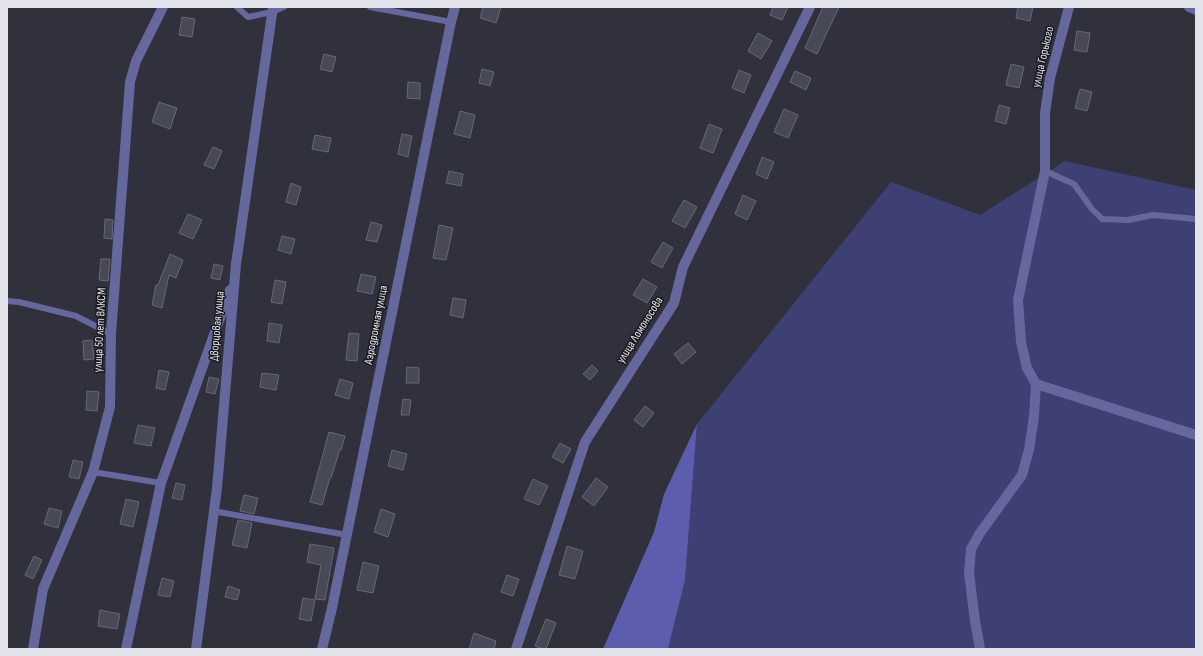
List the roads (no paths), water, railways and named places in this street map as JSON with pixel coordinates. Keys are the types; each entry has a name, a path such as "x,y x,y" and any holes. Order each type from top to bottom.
{"street":[{"name":"улица 50 лет ВЛКСМ","path":"33,649 43,589 92,472 110,407 111,334 130,82 136,60 163,7"},
{"name":"Аэродромная улица","path":"322,649 347,536 455,7"},
{"name":"улица Ломоносова","path":"516,649 585,442 674,303 683,267 810,7"},
{"name":"улица Горького","path":"1036,384 1028,368 1021,342 1018,300 1045,171 1045,113 1050,78 1069,7"},
{"path":"1189,7 1196,10"},
{"name":"Дворцовая улица","path":"196,649 217,488 235,276 273,10"},
{"path":"126,649 161,483 235,276"},
{"path":"980,649 974,621 969,573 971,549 980,532 1022,475 1029,450 1034,416 1036,384 1196,435"}],"lane":[{"path":"237,7 248,17 284,7"},
{"path":"370,7 451,22"},
{"path":"1045,171 1074,184 1092,209 1102,219 1128,220 1154,215 1196,219"},
{"path":"7,301 19,302 76,316 111,334"},
{"path":"92,472 161,483"},
{"path":"214,511 347,536"}]}
